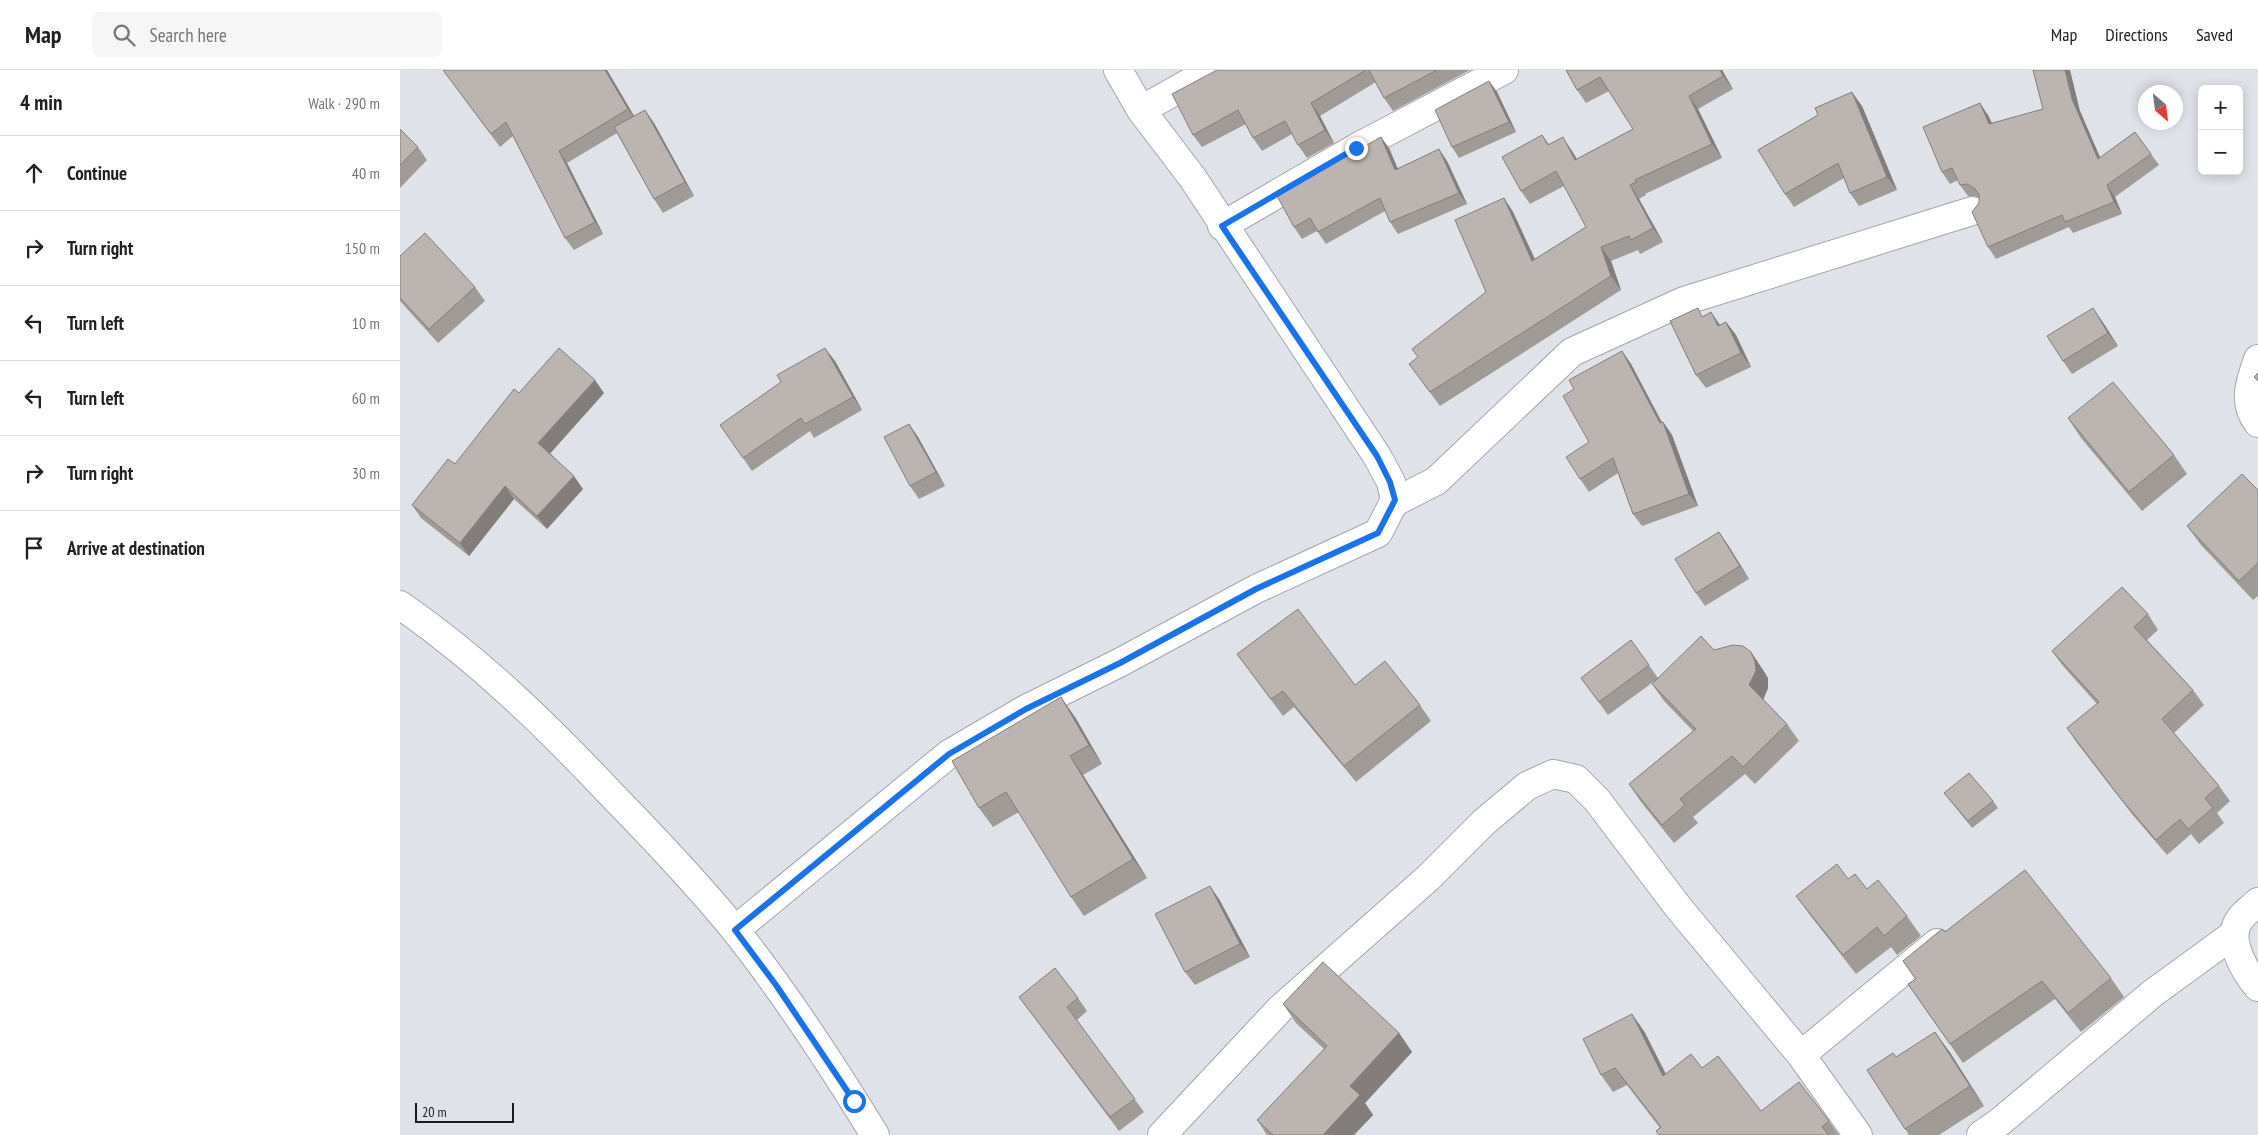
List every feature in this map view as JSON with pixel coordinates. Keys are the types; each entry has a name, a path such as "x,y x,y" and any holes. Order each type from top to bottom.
{"street":[{"path":"735,930 949,754 1026,709 1120,663 1256,589 1378,533 1395,500 1390,482 1377,456 1222,226 1192,177 1141,110 1118,70"},
{"path":"1141,110 1212,70"},
{"path":"1222,226 1356,148 1504,70"},
{"path":"1393,503 1436,481 1572,352 1684,301 1972,211"},
{"path":"2258,359 2252,376 2248,403 2258,423"},
{"path":"400,605 508,690 577,758 680,865 735,930 776,985 875,1135"},
{"path":"1162,1135 1280,1009 1428,878 1484,822 1527,786 1554,774 1576,779 1597,800 1678,907 1801,1055 1858,1135"},
{"path":"2258,902 2238,921 2234,934 2242,963 2258,987"},
{"path":"1801,1055 1954,928"},
{"path":"1981,1135 2001,1121 2154,993 2234,934"}],"building":[{"path":"443,70 605,70 628,109 559,151 595,222 565,238 506,122 491,134"},
{"path":"1217,70 1366,70 1311,103 1325,130 1298,145 1285,121 1253,138 1238,110 1193,135 1172,94"},
{"path":"1369,70 1437,70 1384,98"},
{"path":"1566,70 1720,70 1723,76 1689,96 1712,144 1635,180 1636,182 1630,185 1653,228 1631,240 1629,236 1601,247 1611,276 1430,392 1409,364 1418,357 1412,349 1486,292 1455,220 1504,198 1532,261 1586,227 1556,171 1521,191 1502,157 1542,135 1548,145 1563,137 1575,160 1633,129 1600,77 1577,90"},
{"path":"2033,70 2065,70 2072,99 2098,159 2135,132 2151,154 2107,185 2114,202 2065,222 2062,215 1988,247 1972,212 1979,203 1979,194 1967,184 1960,185 1952,168 1942,172 1923,127 1980,103 1989,124 2043,109"},
{"path":"1489,81 1509,122 1452,147 1435,110"},
{"path":"1852,92 1887,177 1850,193 1838,163 1785,194 1758,150 1818,115 1815,108"},
{"path":"645,110 685,182 654,199 614,127"},
{"path":"400,129 418,147 400,165"},
{"path":"1381,137 1395,170 1439,149 1459,193 1390,222 1380,198 1318,232 1310,218 1294,227 1277,196"},
{"path":"425,233 475,287 429,329 400,298 400,256"},
{"path":"1698,308 1702,317 1711,312 1718,326 1726,322 1741,353 1696,375 1670,321"},
{"path":"2093,308 2108,333 2063,361 2047,336"},
{"path":"559,348 595,380 538,443 574,476 537,516 505,486 460,543 412,505 448,459 455,464 514,389 519,393"},
{"path":"825,348 853,397 805,424 801,418 743,458 720,425 781,382 777,375"},
{"path":"1622,351 1660,423 1663,422 1689,494 1633,514 1613,458 1580,479 1566,457 1589,442 1563,396 1574,389 1569,380"},
{"path":"2258,373 2258,381 2254,377"},
{"path":"2113,382 2174,455 2129,492 2068,418"},
{"path":"909,424 936,472 910,486 884,437"},
{"path":"2242,474 2258,490 2258,563 2239,581 2187,526"},
{"path":"1719,532 1740,566 1696,593 1675,559"},
{"path":"2122,587 2148,614 2134,627 2193,690 2162,719 2219,786 2205,798 2213,808 2188,829 2180,819 2156,840 2121,799 2067,728 2099,702 2052,651"},
{"path":"1298,609 1355,685 1385,661 1420,705 1344,766 1283,691 1271,699 1237,654"},
{"path":"1701,636 1714,650 1733,645 1743,646 1751,652 1755,661 1756,671 1749,685 1787,724 1743,767 1732,756 1680,799 1685,805 1662,825 1629,784 1696,729 1652,684"},
{"path":"1631,640 1649,665 1599,702 1581,678"},
{"path":"1061,697 1089,745 1070,756 1133,859 1071,897 1006,792 979,808 952,761"},
{"path":"1969,773 1993,801 1968,821 1944,793"},
{"path":"1837,864 1848,879 1855,874 1867,889 1878,880 1907,916 1884,936 1877,927 1843,955 1796,896"},
{"path":"2025,870 2111,978 2068,1013 2042,981 1950,1044 1908,984 1916,979 1903,961 1942,929 1945,932"},
{"path":"1210,886 1240,944 1185,972 1155,914"},
{"path":"1323,962 1399,1033 1350,1086 1360,1095 1323,1135 1273,1135 1257,1120 1327,1046 1283,1004"},
{"path":"1055,968 1078,998 1067,1007 1135,1099 1110,1117 1019,997"},
{"path":"1632,1014 1663,1076 1691,1054 1702,1068 1718,1056 1761,1111 1799,1082 1829,1121 1822,1127 1829,1135 1659,1135 1656,1131 1661,1127 1615,1068 1601,1075 1583,1039"},
{"path":"1935,1032 1970,1086 1905,1129 1867,1070 1893,1053 1896,1057"}],"route":[{"path":"854,1101 776,985 735,930 949,754 1026,709 1120,663 1256,589 1358,544 1378,533 1395,500 1390,482 1377,456 1222,226 1356,148"}]}
